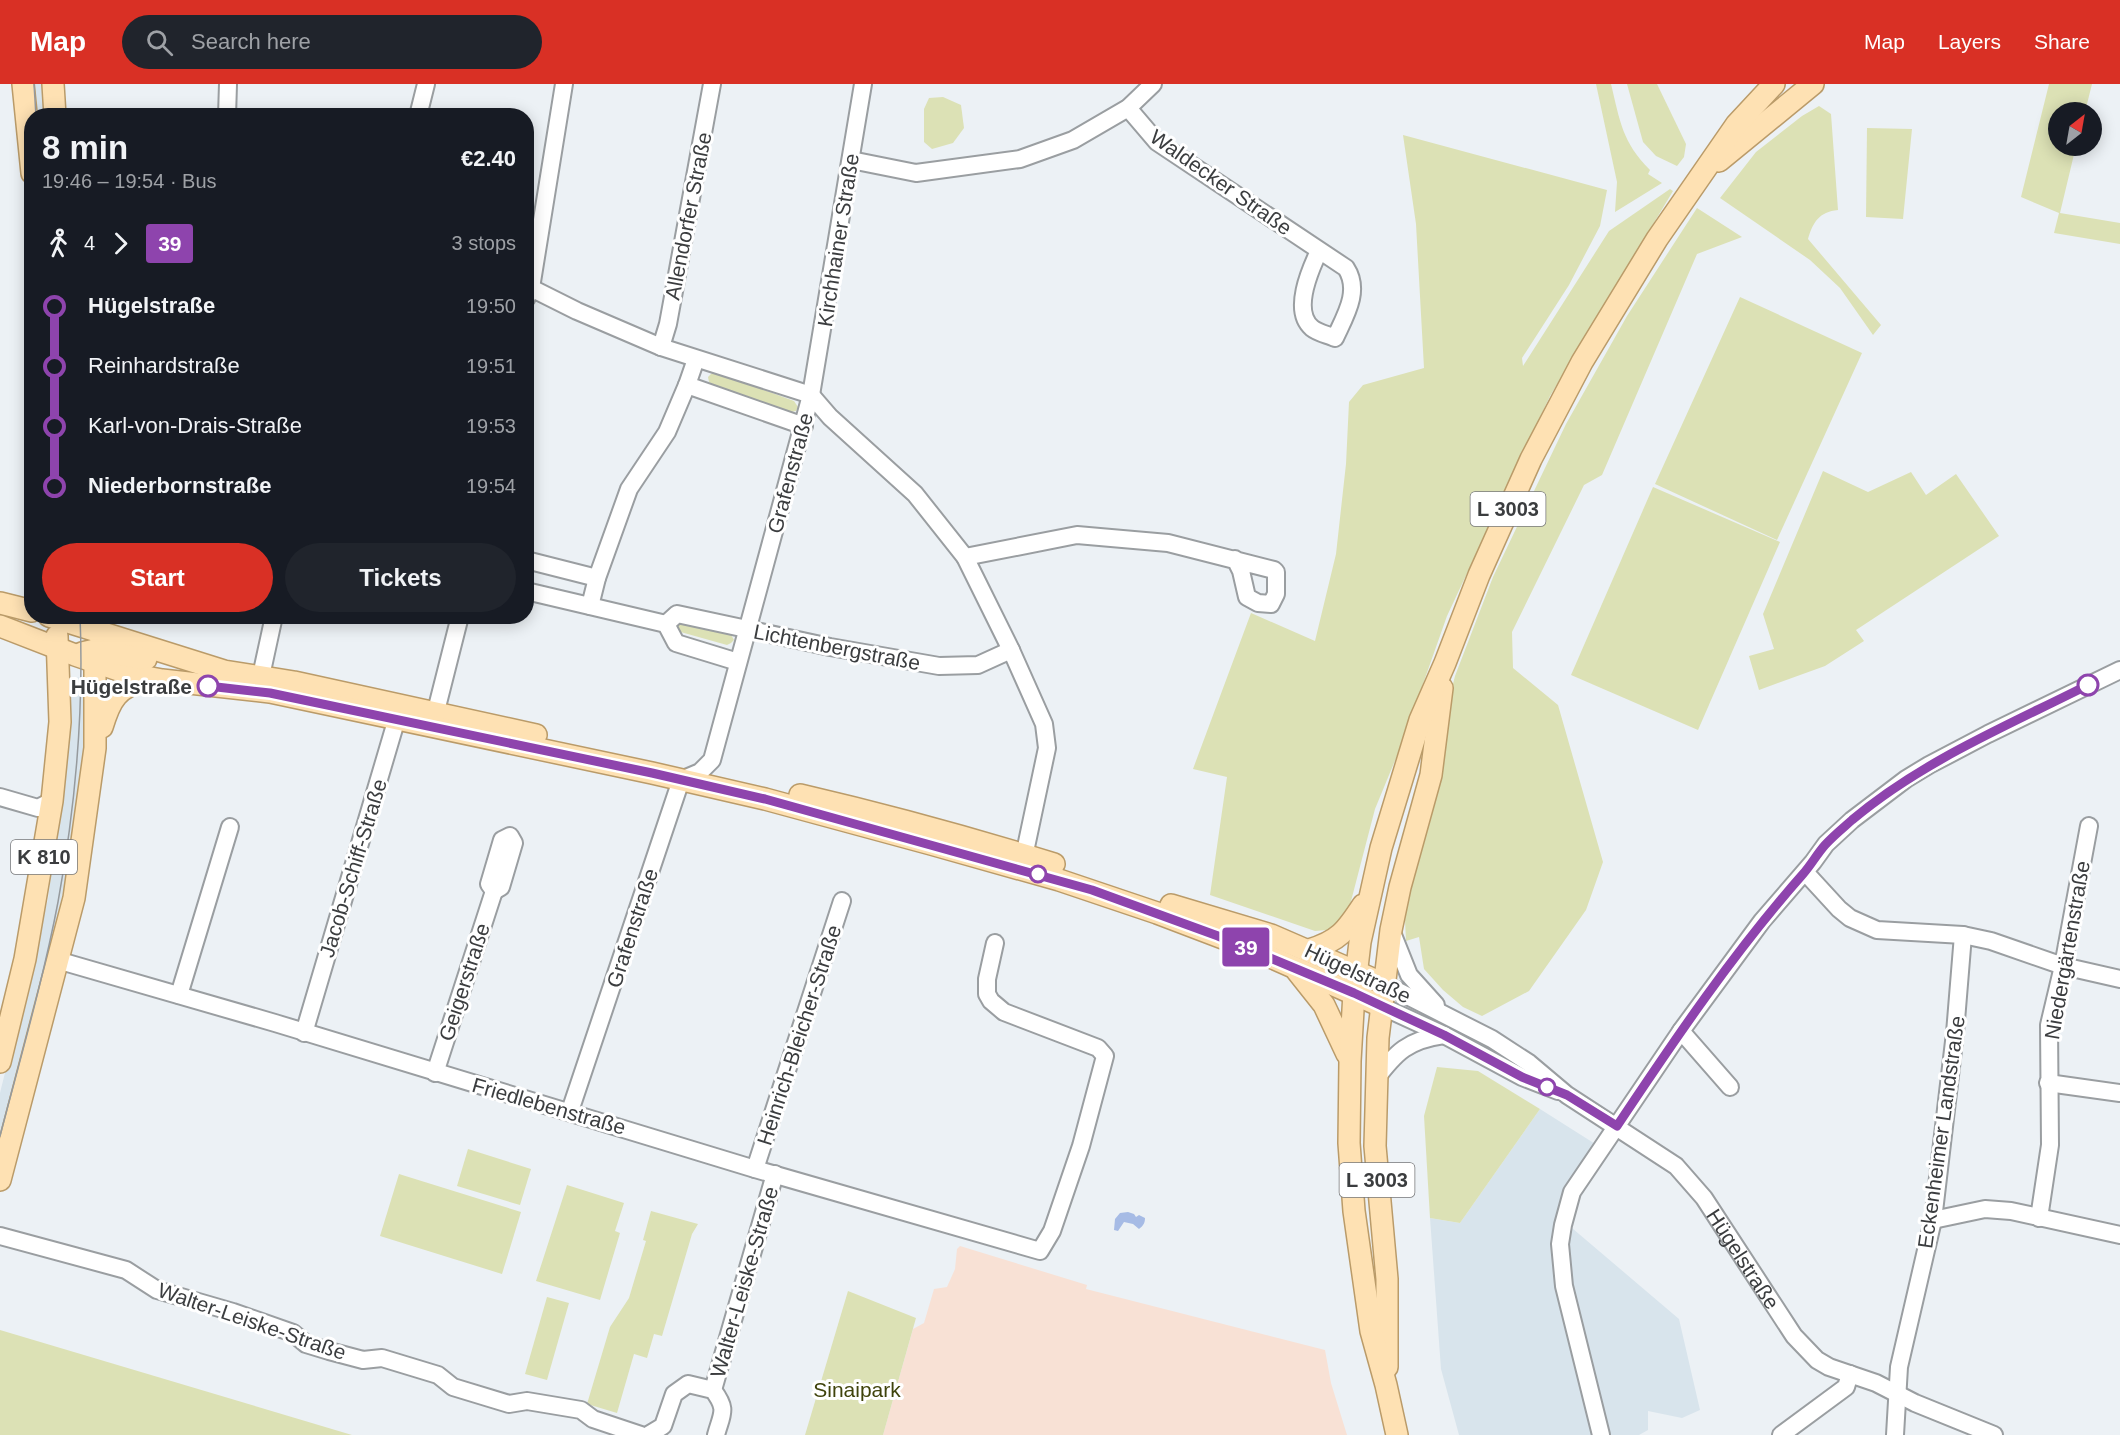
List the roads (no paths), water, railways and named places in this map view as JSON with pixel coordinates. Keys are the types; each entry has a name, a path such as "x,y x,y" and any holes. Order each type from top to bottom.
{"main road":[{"path":"23,84 25,108"},
{"path":"53,84 54,108"},
{"name":"L 3003","path":"1397,1435 1371,1331 1354,1211 1349,1143 1350,1061 1356,971 1369,897 1381,848 1418,729 1483,565 1531,459 1582,362 1631,280 1736,125 1774,84"},
{"name":"L 3003","path":"1704,172 1813,84"},
{"path":"0,603 24,609"},
{"name":"Hügelstraße","path":"0,625 43,629 52,624"},
{"name":"K 810","path":"0,1062 25,959 52,801 60,739 59,670 66,652 61,624"},
{"name":"Hügelstraße","path":"67,624 94,640 147,678 399,712 436,711 704,775 765,799 1059,880 1157,913 1295,968 1381,1006"},
{"name":"Hügelstraße","path":"0,625 66,652 94,640 224,671 261,676 399,712 872,812 1022,855 1172,905 1243,925 1308,950 1384,984"},
{"name":"K 810","path":"0,1180 74,898 95,748 94,640"},
{"name":"L 3003","path":"1386,1385 1387,1279 1377,1178 1375,1080 1381,1006 1391,930 1400,887 1431,776 1445,663"},
{"path":"95,748 108,707 115,696 132,683 147,678"},
{"path":"979,858 1010,858 1022,855"},
{"path":"1308,950 1332,942 1341,936 1369,897"},
{"path":"1295,968 1324,1005 1350,1061"}],"street":[{"path":"227,108 228,84"},
{"path":"420,108 426,84"},
{"path":"534,264 564,84"},
{"name":"Allendorfer Straße","path":"661,347 670,313 712,84"},
{"name":"Kirchhainer Straße","path":"811,395 863,84"},
{"path":"851,160 916,173 1020,159 1072,140 1128,108 1153,84"},
{"name":"Waldecker Straße","path":"1128,108 1157,142 1346,268 1352,276 1351,301 1335,338 1312,328 1303,312 1306,280 1319,251"},
{"path":"534,296 578,311 661,347 811,395 830,417 915,494 965,557 1011,650 1044,724 1047,743 1026,847 1022,855"},
{"path":"590,606 597,578 629,489 667,432 696,359"},
{"path":"687,386 804,426"},
{"name":"Grafenstraße","path":"570,1111 704,775 748,630 811,395"},
{"path":"965,557 1077,535 1168,543 1235,559"},
{"path":"534,562 597,578"},
{"name":"Lichtenbergstraße","path":"534,593 666,624 676,643 738,662"},
{"name":"Lichtenbergstraße","path":"666,624 677,614 883,657 939,666 978,664 1011,650"},
{"path":"261,676 272,624"},
{"path":"436,711 458,624"},
{"path":"1601,1435 1564,1286 1560,1244 1563,1225 1572,1192 1681,1030 1762,921 1826,844 1851,820 1906,779 1988,734 2120,670"},
{"name":"Jacob-Schiff-Straße","path":"304,1032 399,712"},
{"path":"0,797 38,808 52,801"},
{"name":"Niedergärtenstraße","path":"2039,1218 2050,1145 2049,1025 2089,825"},
{"path":"179,995 230,827"},
{"path":"1805,872 1850,918 1877,930 1963,934 1991,941 2062,966 2120,979"},
{"name":"Geigerstraße","path":"435,1073 494,891"},
{"name":"Heinrich-Bleicher-Straße","path":"755,1169 842,900"},
{"path":"1391,930 1409,975 1445,1014"},
{"name":"Eckenheimer Landstraße","path":"1895,1435 1899,1366 1933,1220 1955,1033 1963,934"},
{"name":"Friedlebenstraße","path":"57,960 570,1111 755,1169 1040,1251 1052,1232 1081,1146 1105,1056 1098,1048 1004,1012 991,1002 987,994 987,979 995,943"},
{"name":"Hügelstraße","path":"1384,984 1492,1039 1523,1059 1567,1095 1665,1158 1683,1173 1704,1198 1800,1344 1817,1360 1994,1435"},
{"name":"Hügelstraße","path":"1381,1006 1444,1035 1522,1077 1567,1095"},
{"path":"1681,1030 1730,1087"},
{"path":"1375,1080 1401,1049 1421,1040 1444,1035"},
{"path":"2048,1083 2120,1093"},
{"name":"Walter-Leiske-Straße","path":"713,1390 775,1174"},
{"path":"1933,1220 1985,1209 2010,1211 2120,1235"},
{"name":"Walter-Leiske-Straße","path":"0,1236 126,1270 158,1290 293,1333 306,1344 363,1360 379,1358 415,1368 438,1375 453,1387 509,1404 527,1401 581,1410 593,1419 641,1435"},
{"path":"1781,1435 1846,1387 1850,1374"},
{"name":"Walter-Leiske-Straße","path":"648,1435 665,1430 674,1394 688,1384 713,1390 721,1401 723,1409 716,1435"}],"water":[{"path":"1128,1212 1136,1217 1139,1215 1145,1218 1143,1226 1139,1229 1133,1224 1124,1222 1118,1231 1114,1230 1115,1219 1120,1213"}],"tram line":[{"path":"34,84 36,108"},
{"path":"0,1136 31,1020 64,867 77,760 81,688 80,624"}],"place":[{"name":"Hügelstraße","path":"208,686"}],"park label":[{"name":"Sinaipark","path":"857,1389"}]}
